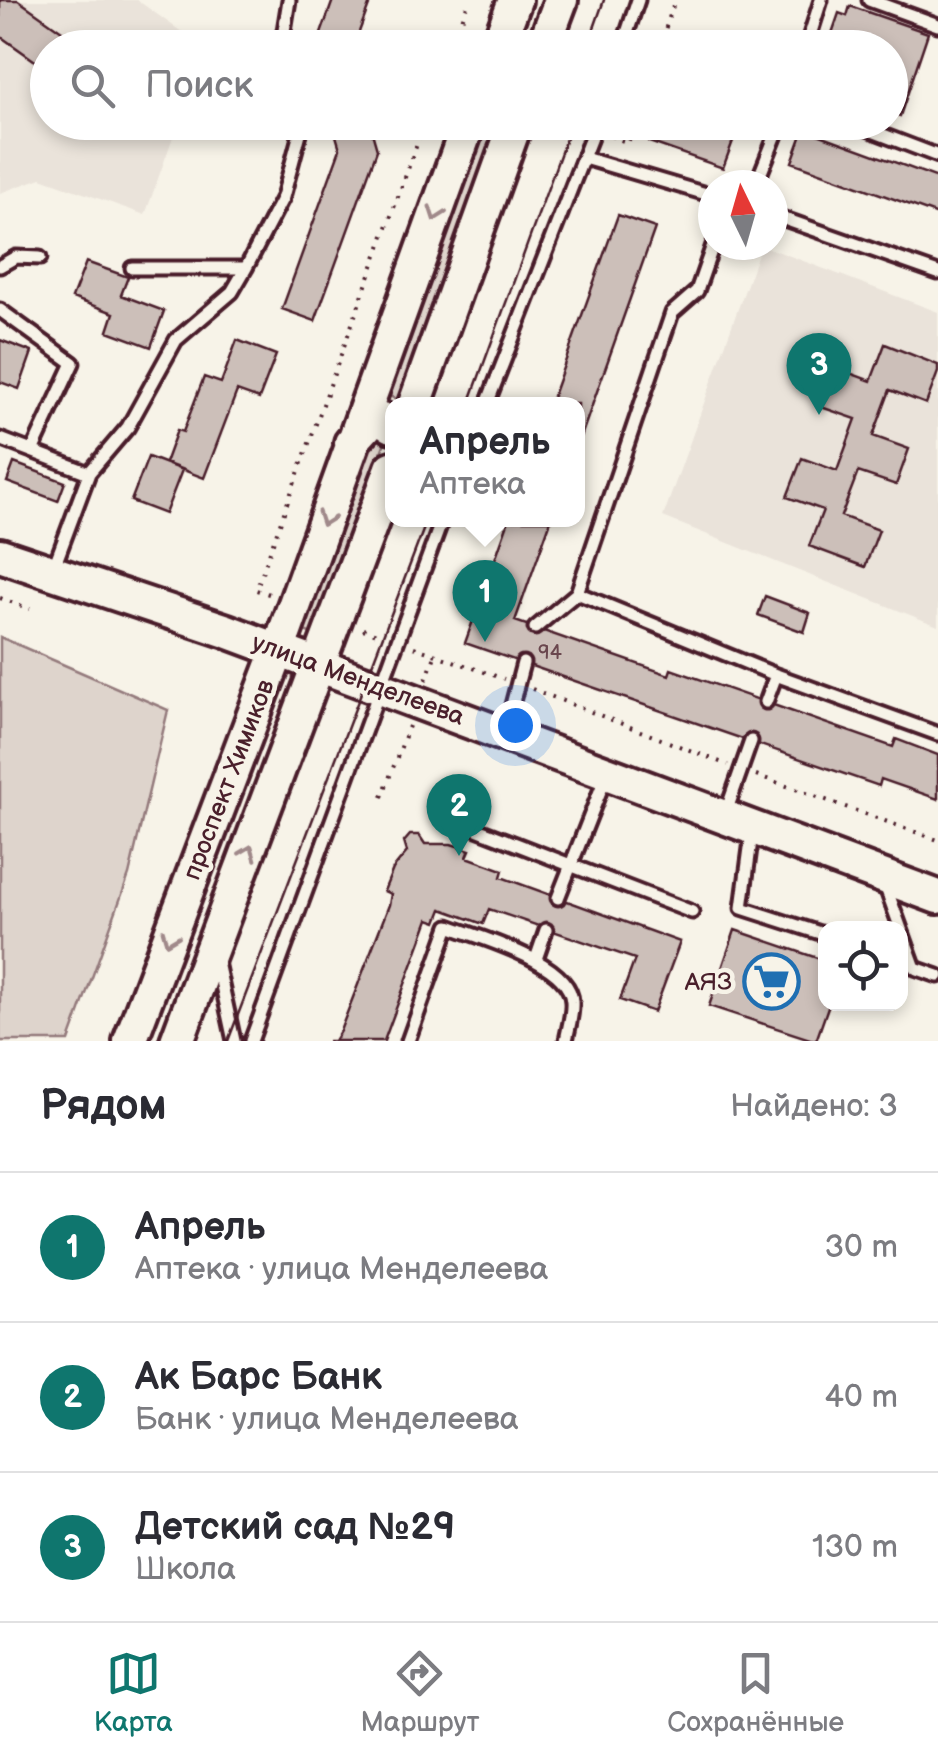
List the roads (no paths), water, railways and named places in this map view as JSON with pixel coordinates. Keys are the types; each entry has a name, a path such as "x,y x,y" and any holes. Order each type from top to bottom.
{"main road":[{"path":"504,30 515,0"},
{"path":"550,30 561,0"},
{"name":"проспект Химиков","path":"130,1041 278,650 463,140"},
{"path":"418,397 510,140"},
{"path":"352,443 372,420 385,420"},
{"name":"проспект Химиков","path":"177,1041 385,487"},
{"name":"улица Менделеева","path":"0,555 278,650 606,776 882,877 937,892"}],"lane":[{"path":"285,30 289,0"},
{"path":"628,30 638,0"},
{"path":"812,30 821,0"},
{"path":"869,0 938,25"},
{"path":"52,572 89,473 128,427 176,340 232,292 246,268 283,198 298,140"},
{"path":"490,397 590,140"},
{"path":"762,170 774,140"},
{"path":"896,140 938,156"},
{"path":"584,158 698,192"},
{"path":"788,220 938,273"},
{"path":"0,266 16,257 40,258"},
{"path":"535,628 577,592 672,313 697,291 708,260"},
{"path":"132,268 246,268"},
{"path":"0,310 72,363 33,449"},
{"path":"0,439 89,473"},
{"path":"251,1041 439,527"},
{"path":"577,592 776,675 938,734"},
{"path":"505,734 522,664"},
{"path":"766,702 776,675"},
{"path":"752,741 741,770 738,824 742,908 818,932"},
{"path":"558,898 606,776"},
{"path":"438,814 692,912"},
{"path":"882,877 915,968 938,976"},
{"path":"408,1041 450,926 536,959 565,984 573,999 566,1041"},
{"path":"536,959 546,930"},
{"path":"214,946 234,1041"}],"tram line":[{"path":"593,30 604,0"},
{"path":"472,397 565,140"},
{"path":"228,1041 424,527"}],"place":[{"name":"Детский сад №29","path":"819,415"},
{"name":"Апрель","path":"485,642"},
{"name":"Ак Барс Банк","path":"459,856"},
{"name":"АЯЗ","path":"771,982"}]}
